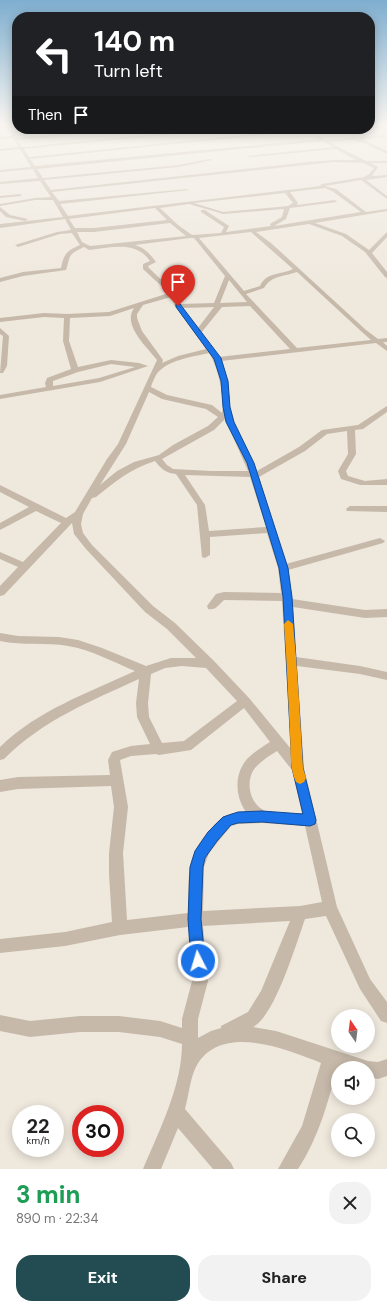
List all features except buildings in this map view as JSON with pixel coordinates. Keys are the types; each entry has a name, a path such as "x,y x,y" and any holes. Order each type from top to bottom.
{"street":[{"path":"0,183 34,180"},
{"path":"40,180 50,191 82,246"},
{"path":"41,192 158,180"},
{"path":"175,180 194,195"},
{"path":"307,189 336,182 360,180"},
{"path":"364,180 371,187 387,198"},
{"path":"0,205 28,200 56,201 194,195 288,193 298,190 325,187 332,189 365,213"},
{"path":"298,190 305,195"},
{"path":"0,280 23,274 64,268 66,257 72,251 82,246 94,248 222,235 270,226 284,218 288,207 296,203 288,193"},
{"path":"0,197 23,195"},
{"path":"189,203 194,195"},
{"path":"212,216 335,201"},
{"path":"189,203 220,221 227,227 222,235"},
{"path":"0,226 189,203 223,213 233,213"},
{"path":"157,207 170,221 194,237 252,304 293,347"},
{"path":"0,208 8,216 73,230"},
{"path":"235,226 270,226 387,210"},
{"path":"373,212 387,214"},
{"path":"319,220 326,228"},
{"path":"18,245 73,230 94,230 170,221"},
{"path":"220,221 248,231 269,244 376,341 387,349"},
{"path":"307,222 344,236 370,253 387,276"},
{"path":"370,253 387,234"},
{"path":"126,245 144,250 153,262 145,265 146,269 173,294 178,306 215,354 224,381 225,414 255,475 283,568 292,661 292,685 298,768 330,908 365,984 387,1015"},
{"path":"243,293 260,288 263,286 265,280 269,278 288,274 297,270"},
{"path":"198,332 217,306 228,275"},
{"path":"110,314 173,294"},
{"path":"142,304 134,313 133,318 136,326 160,362 153,374 122,444 111,459 78,514 76,524 78,534 149,609 171,626 245,701 277,744 298,768"},
{"path":"178,306 252,304"},
{"path":"0,320 44,315 67,316 134,313"},
{"path":"67,316 66,341 75,370"},
{"path":"0,330 6,336 3,368 0,371"},
{"path":"50,389 50,380 75,370 97,364 111,362 157,369 176,360 215,354 265,354 293,347 387,340"},
{"path":"158,357 176,360"},
{"path":"0,397 100,380 144,366"},
{"path":"147,388 165,397 209,407 225,414"},
{"path":"0,392 15,394"},
{"path":"0,405 15,394"},
{"path":"157,458 167,469 179,472 210,474 244,473 255,475 302,449 325,432 362,426 387,408"},
{"path":"88,498 120,473 137,464 157,458 211,428 225,414"},
{"path":"351,428 353,454 350,461 342,471 344,477 350,481 362,483 387,482"},
{"path":"179,472 201,504 205,534 205,555"},
{"path":"2,491 67,522"},
{"path":"0,527 36,507"},
{"path":"350,509 387,509"},
{"path":"1,591 67,522 78,514"},
{"path":"205,534 272,530"},
{"path":"283,568 380,542"},
{"path":"0,555 24,566"},
{"path":"212,606 220,597 224,596 287,599 365,614 387,613"},
{"path":"0,637 21,641 53,641 72,643 102,652 146,671"},
{"path":"0,755 10,744 44,720 79,701 146,671 165,664 184,661 194,661 211,665"},
{"path":"292,661 360,670 387,676"},
{"path":"146,671 142,703 143,717 159,750"},
{"path":"120,928 116,853 121,807 114,760 116,756 126,752 176,749 187,746 245,701"},
{"path":"262,817 250,807 247,802 244,787 245,780 248,767 277,744"},
{"path":"0,786 18,783 118,780"},
{"path":"152,1169 176,1112 190,1060 190,1019 200,981 194,919 197,867 204,848 222,825 228,821 238,818 262,817 310,820"},
{"path":"1,947 65,939 120,928 194,919 300,913 330,908"},
{"path":"190,1060 202,1045 212,1037 224,1034 254,1018 267,997 300,913"},
{"path":"0,1023 30,1029 80,1024 119,1024 160,1029 190,1038"},
{"path":"224,1034 245,1034 282,1041 310,1049 342,1061"},
{"path":"287,1169 307,1138 320,1100 331,1058"},
{"path":"375,1071 387,1067"},
{"path":"176,1112 225,1169"}],"slow traffic":[{"path":"288,624 292,661 292,685 298,768 300,778"}],"route":[{"path":"178,306 218,358 224,381 226,407 230,422 255,475 283,568 292,661 292,685 298,768 310,820 262,817 238,818 228,821 222,825 213,836 204,848 197,867 194,919 198,961"}]}
